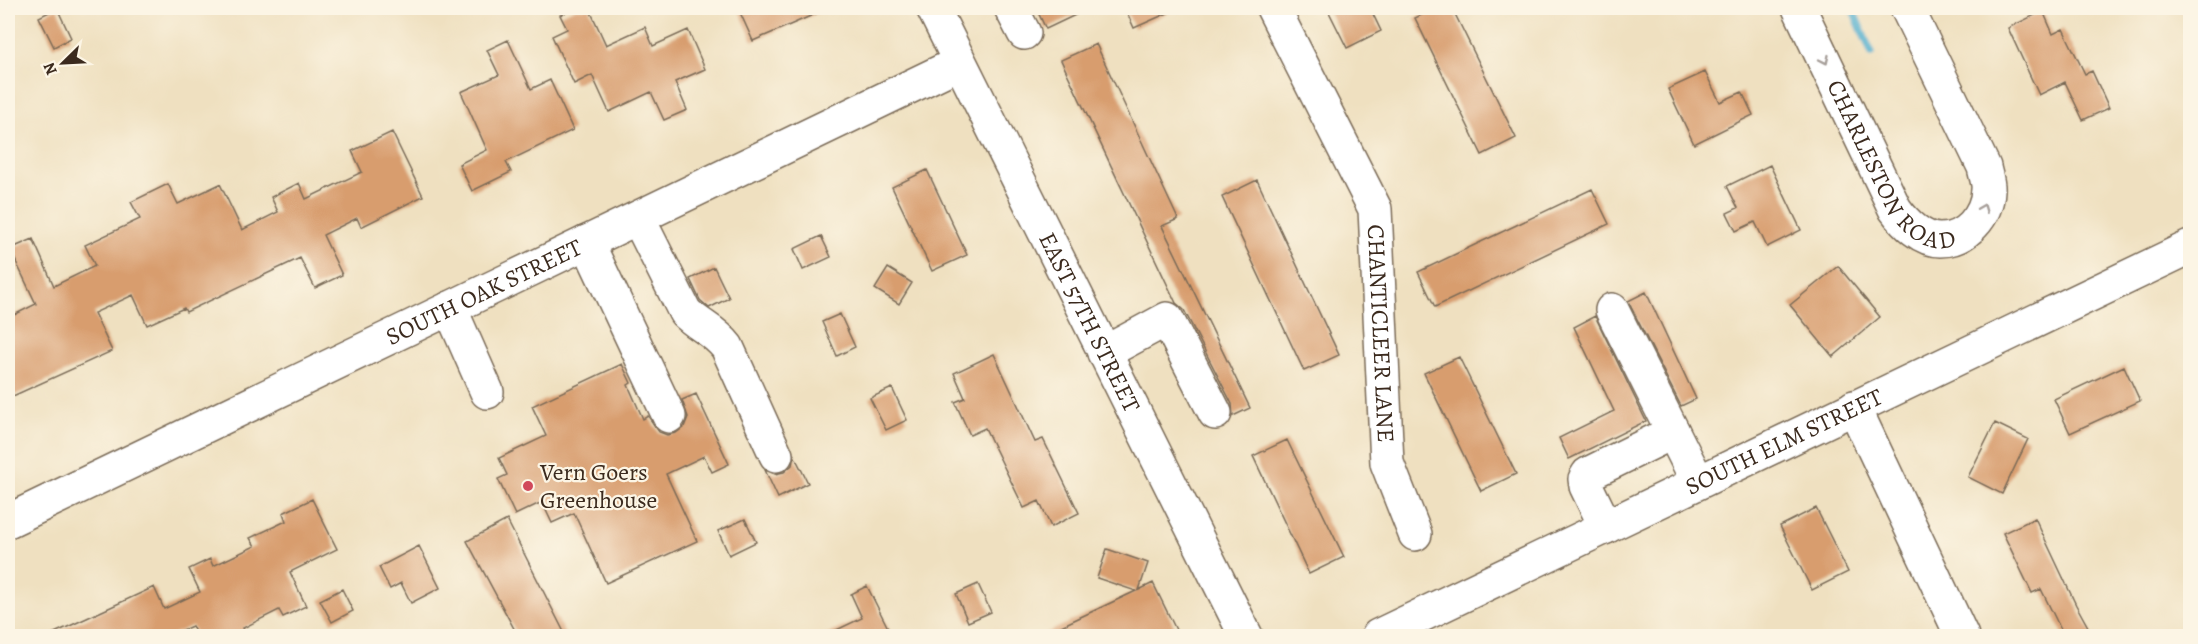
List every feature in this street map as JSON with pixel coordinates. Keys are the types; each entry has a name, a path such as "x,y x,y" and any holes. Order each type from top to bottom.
{"street":[{"name":"EAST 57TH STREET","path":"933,8 1246,636"},
{"name":"CHANTICLEER LANE","path":"1273,8 1375,208 1387,463 1415,534"},
{"name":"CHARLESTON ROAD","path":"1799,8 1895,209 1905,223 1922,235 1939,241 1958,237 1973,226 1984,210 1989,189 1984,167 1907,8"},
{"name":"SOUTH OAK STREET","path":"8,521 959,63"},
{"path":"638,218 684,312 695,323 719,336 727,347 776,455"},
{"path":"587,242 669,416"},
{"name":"SOUTH ELM STREET","path":"1392,634 1698,482 2190,248"},
{"path":"450,308 487,392"},
{"path":"1612,310 1698,482"},
{"path":"1104,353 1167,319 1215,413"},
{"path":"1854,407 1962,636"},
{"path":"1606,527 1586,486 1585,479 1588,474 1673,432"}],"building":[{"path":"57,8 71,38 54,47 39,17"},
{"path":"576,8 589,8 606,45 645,27 653,46 688,30 705,69 675,82 687,110 664,120 651,92 609,112 592,75 574,84 552,36 567,29 560,15"},
{"path":"738,8 829,8 753,41"},
{"path":"1036,8 1090,8 1046,29"},
{"path":"1125,8 1179,8 1134,28"},
{"path":"1327,8 1370,8 1381,31 1347,48"},
{"path":"1436,8 1452,8 1516,138 1482,155 1415,18"},
{"path":"2043,11 2053,34 2063,29 2085,74 2092,71 2109,108 2083,120 2065,82 2039,95 2008,28"},
{"path":"508,40 531,89 550,80 573,130 506,162 511,172 472,191 459,164 487,150 461,92 499,75 487,50"},
{"path":"1096,44 1178,219 1162,226 1250,408 1233,416 1232,404 1184,310 1176,303 1061,60"},
{"path":"1705,72 1720,102 1742,92 1753,115 1694,144 1668,89"},
{"path":"392,132 423,196 361,227 357,218 323,235 342,275 315,288 300,258 186,312 184,308 147,325 133,295 94,313 112,351 13,396 8,384 8,318 36,304 10,249 33,239 54,286 95,266 85,245 140,219 131,202 168,184 178,204 220,184 242,230 278,212 271,197 299,183 306,199 362,172 352,151"},
{"path":"1770,165 1801,230 1767,247 1755,222 1736,231 1727,213 1738,208 1727,186"},
{"path":"927,170 967,255 932,271 892,187"},
{"path":"1257,180 1339,355 1304,371 1222,197"},
{"path":"1592,189 1609,224 1435,307 1418,272"},
{"path":"821,236 831,257 803,270 794,249"},
{"path":"1838,266 1880,317 1833,357 1790,305"},
{"path":"714,267 729,298 709,308 700,300 690,279"},
{"path":"888,268 912,283 899,304 875,289"},
{"path":"1646,292 1696,399 1681,406 1628,301"},
{"path":"840,314 855,347 837,356 822,322"},
{"path":"1595,316 1646,421 1569,459 1559,438 1614,411 1574,327"},
{"path":"994,354 1035,442 1043,439 1079,513 1051,527 1039,501 1024,508 985,428 970,435 955,402 965,398 954,373"},
{"path":"1459,357 1516,474 1481,491 1424,373"},
{"path":"622,364 631,383 628,385 643,419 648,416 659,432 667,435 676,433 684,427 688,417 682,400 696,394 729,464 712,472 704,456 666,474 697,541 606,583 574,513 552,523 542,502 515,515 498,479 507,475 499,458 546,436 532,406"},
{"path":"2124,366 2140,401 2070,433 2054,399"},
{"path":"892,388 907,420 886,430 870,398"},
{"path":"1995,423 2028,439 2002,494 1968,477"},
{"path":"1287,440 1344,557 1309,574 1253,456"},
{"path":"794,455 808,483 778,498 765,470 775,474 784,472 792,465"},
{"path":"312,499 337,549 290,572 306,606 283,617 279,610 243,628 247,636 197,636 192,626 169,636 48,636 154,587 164,609 200,592 189,569 210,559 213,566 255,546 250,538 286,521 283,513"},
{"path":"1816,508 1848,572 1812,590 1780,526"},
{"path":"2035,518 2093,636 2064,636 2041,589 2032,593 2003,533"},
{"path":"745,519 756,542 729,555 718,531"},
{"path":"507,520 566,636 518,636 467,541"},
{"path":"419,546 440,588 411,603 401,583 390,589 379,567"},
{"path":"1107,549 1148,563 1139,590 1153,583 1179,636 1040,636 1136,591 1097,578"},
{"path":"978,584 991,612 968,622 956,594"},
{"path":"867,586 892,636 824,636 862,618 851,594"},
{"path":"342,589 353,611 332,622 320,600"}],"waterway":[{"path":"1852,8 1872,54"}],"place":[{"name":"Vern Goers Greenhouse","path":"528,486"}]}
